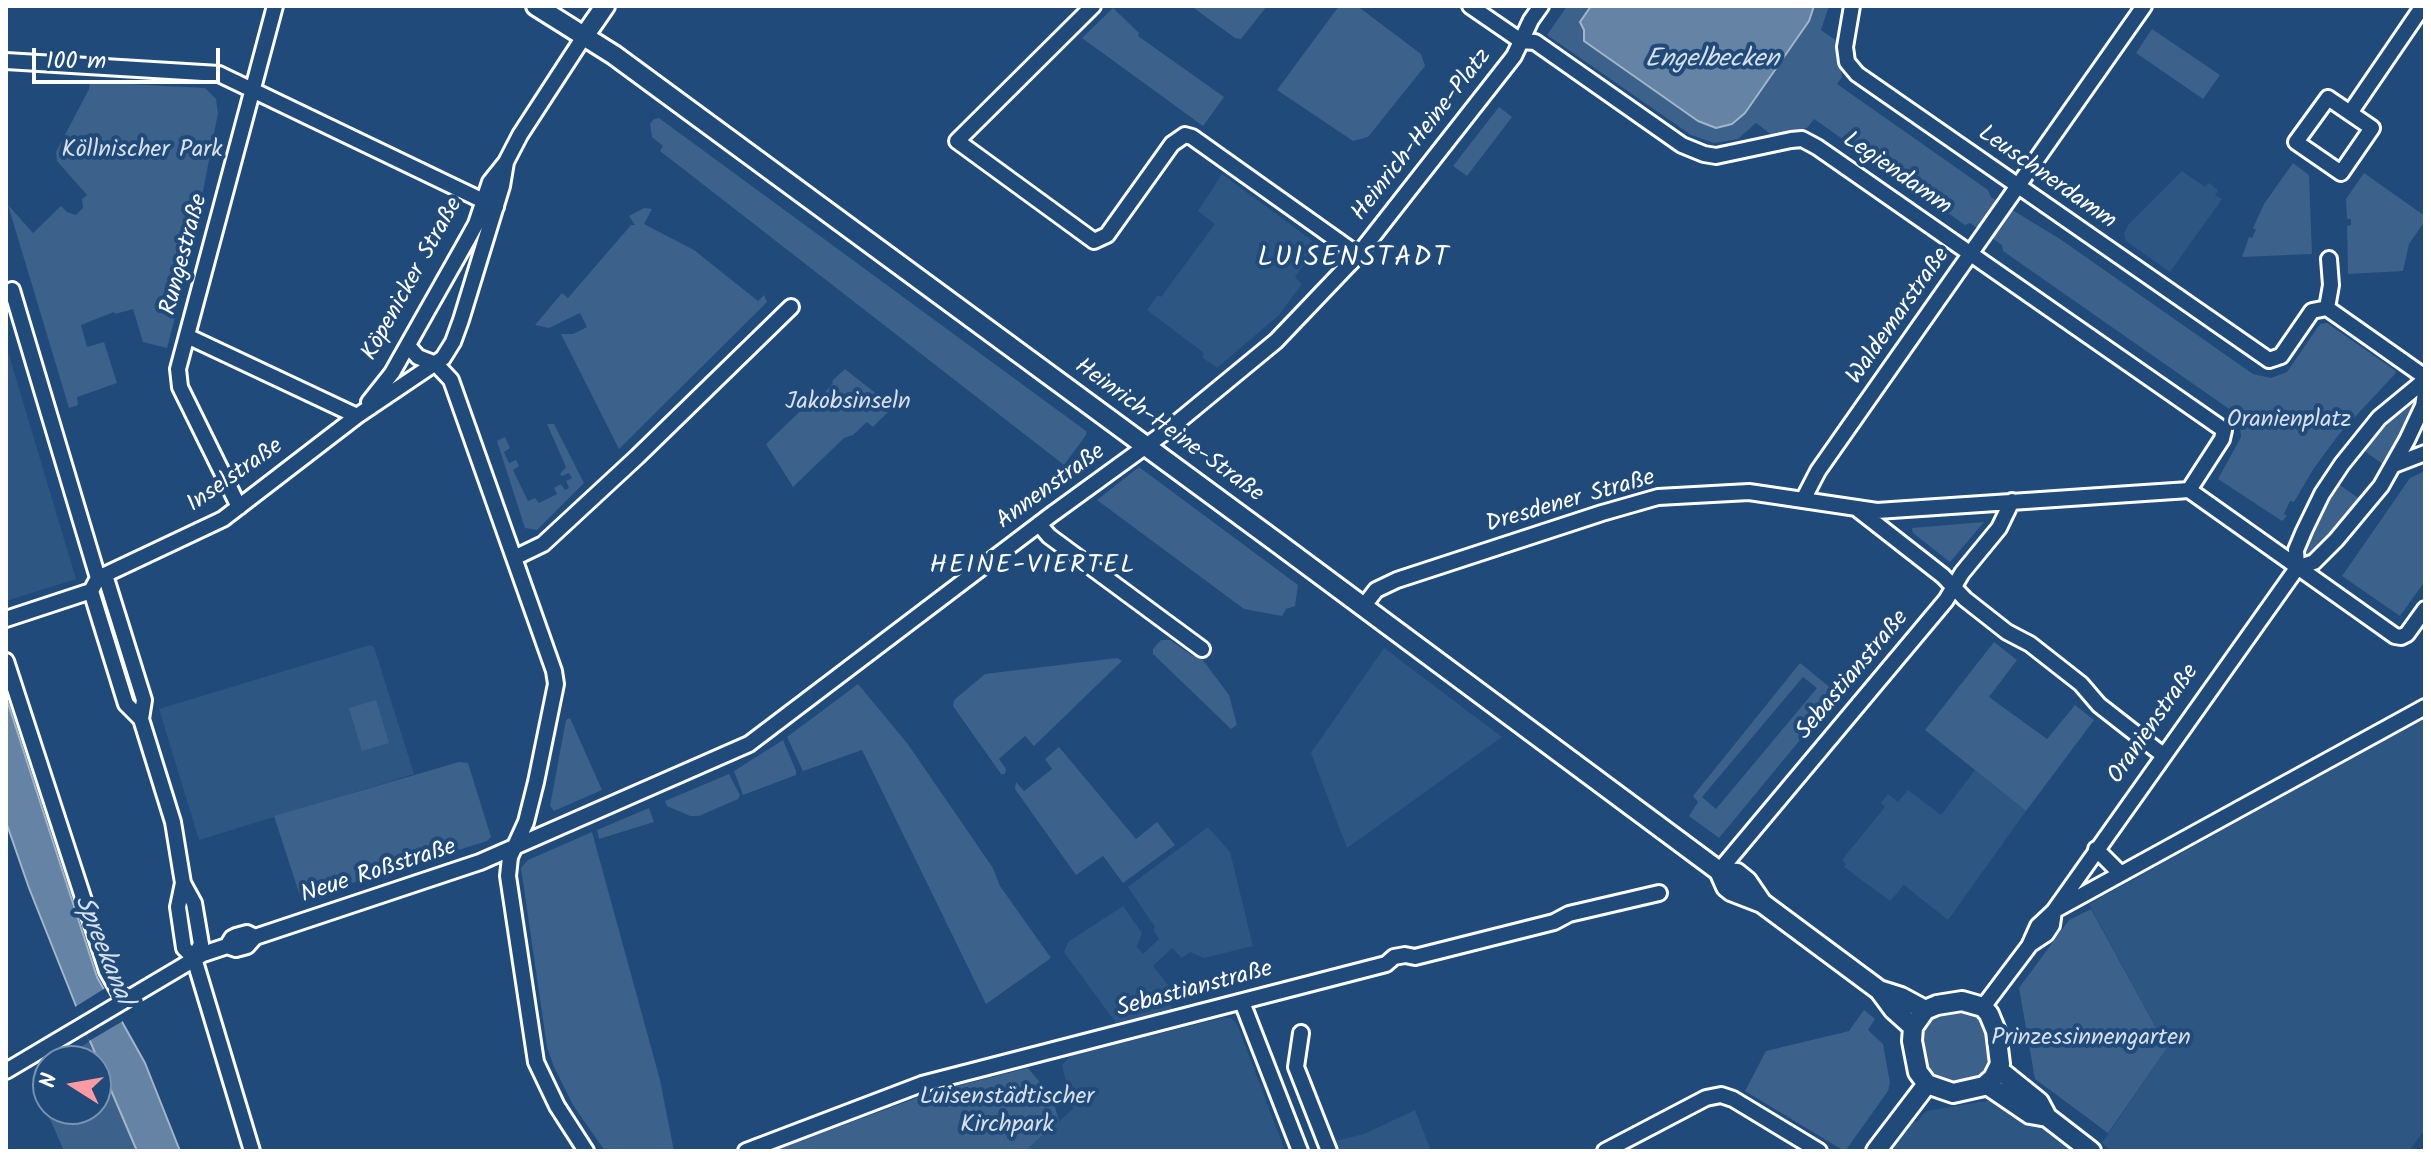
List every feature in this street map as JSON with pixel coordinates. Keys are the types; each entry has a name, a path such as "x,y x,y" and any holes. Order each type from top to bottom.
{"main road":[{"name":"Heinrich-Heine-Straße","path":"536,6 585,35 1719,871 1737,873 1762,903 1879,990"},
{"name":"Köpenicker Straße","path":"585,35 605,6"},
{"path":"1879,990 1925,1010"},
{"path":"1879,990 1893,1009 1913,1027"},
{"path":"1962,1001 1983,1007 1996,1031 2000,1064 1992,1077 1953,1093 1927,1084 1918,1072 1912,1041 1913,1027 1925,1010 1962,1001"},
{"path":"1992,1077 2039,1102 2047,1117 2091,1151"},
{"path":"1876,1151 1927,1084"}],"street":[{"name":"Rungestraße","path":"239,507 180,387 178,369 275,6"},
{"path":"1093,6 957,141 1094,241 1107,235 1172,144 1185,135 1199,141 1358,255"},
{"name":"Legiendamm","path":"1470,6 1521,41 1535,42 1682,145 1704,154 1716,156 1791,140 1809,141 2224,430 2222,439 2189,490"},
{"name":"Heinrich-Heine-Platz","path":"1358,255 1514,56 1541,6"},
{"name":"Leuschnerdamm","path":"1852,6 1845,47 1851,69 2269,360 2281,356 2312,311 2327,308"},
{"name":"Waldemarstraße","path":"1804,498 1818,471 2144,6"},
{"path":"2350,113 2423,6"},
{"name":"Köpenicker Straße","path":"436,364 453,342 490,205 490,182 506,162 585,35"},
{"path":"6,61 219,74 490,205"},
{"path":"2328,98 2350,113 2372,128 2341,173 2296,142 2328,98"},
{"name":"Köpenicker Straße","path":"357,416 392,373 490,205"},
{"name":"Annenstraße","path":"515,847 749,744 1146,446 1276,341 1358,255"},
{"path":"2329,259 2331,285 2327,308 2425,378"},
{"path":"12,290 98,581 126,704 141,719"},
{"path":"514,558 543,544 791,307"},
{"path":"187,336 357,416"},
{"path":"408,346 418,357 436,364 451,380 556,684 529,813 510,857 508,876 533,1053 557,1106 586,1151"},
{"name":"Inselstraße","path":"6,619 98,581 223,519 357,416 436,364"},
{"name":"Oranienstraße","path":"2297,568 2296,550 2304,531 2322,494 2342,464 2379,418 2425,378"},
{"name":"Oranienstraße","path":"1983,1007 2297,568 2314,562 2367,504 2394,465 2423,406 2425,393"},
{"path":"2394,465 2425,453"},
{"path":"2189,490 2395,636 2407,634 2425,609"},
{"name":"Dresdener Straße","path":"1363,607 1376,590 1397,580 1641,501 1696,494 1749,492 1877,511 2189,490"},
{"name":"Sebastianstraße","path":"1719,871 1908,646 1999,528 2012,501"},
{"path":"1856,508 2007,632 2030,644 2081,684 2099,705 2163,755"},
{"path":"1039,524 1049,536 1202,649"},
{"path":"98,581 144,700 141,719 173,822 183,883 194,903 201,944 194,958 252,1151"},
{"path":"6,661 119,1002"},
{"path":"2054,911 2425,707"},
{"name":"Neue Roßstraße","path":"6,1071 194,958 227,946 236,936 247,933 255,937 480,862 515,847"},
{"path":"2096,849 2121,874"},
{"name":"Sebastianstraße","path":"746,1151 922,1084 1386,964 1394,957 1429,954 1659,893"},
{"path":"1242,1002 1300,1151"},
{"path":"1301,1033 1296,1067 1329,1151"},
{"path":"1605,1151 1706,1098 1721,1095 1733,1099 1819,1151"}],"shaded area":[{"path":"2182,171 2205,187 2209,183 2218,190 2215,195 2222,199 2170,272 2126,241 2124,234 2128,225"},
{"path":"1222,174 1318,245 1295,277 1302,284 1279,315 1217,368 1202,357 1204,353 1147,310 1158,295 1161,297 1215,224 1198,211"},
{"path":"6,345 76,579 6,601"},
{"path":"370,645 374,647 414,774 199,840 159,709"},
{"path":"1384,648 1502,737 1347,848 1311,753"},
{"path":"2425,718 2425,1129 2409,1151 2112,1151 2102,1143 2167,1048 2089,904"},
{"path":"1975,770 2026,811 1948,920 1904,885 1890,901 1844,867 1846,864 1842,860 1885,807 1881,803 1888,794 1898,802 1908,790 1941,815"},
{"path":"1208,827 1230,852 1253,946 1204,958 1190,952 1182,958 1172,948 1153,966 1169,986 1163,992 1172,1009 1116,1023 1064,952 1068,942 1123,906 1142,933 1137,947 1143,954 1159,939 1153,930 1155,927 1128,887"},
{"path":"1231,1018 1237,1024 1285,1151 1025,1151 1073,1109 1062,1065 1072,1055"},
{"path":"1992,1100 2003,1106 2006,1102 2072,1151 1891,1151 1913,1120 1917,1122 1926,1111"},
{"path":"1415,1110 1431,1151 1338,1151 1335,1141 1364,1134"}],"green space":[{"path":"1191,6 1267,6 1241,39 1235,38"},
{"path":"1339,6 1361,6 1421,54 1425,66 1368,137 1353,141 1277,90"},
{"path":"1567,6 1591,6 1580,22 1585,34 1745,113 1809,21 1814,6 1829,6 1821,30 1837,41 1842,77 1837,84 1988,190 1991,197 2060,239 2253,374 2271,378 2287,372 2320,324 2327,323 2396,371 2395,374 2340,433 2294,502 2290,501 2284,514 2287,516 2282,521 2218,479 2241,437 2240,422 2232,411 2003,251 2002,245 1970,223 1965,225 1814,119 1807,128 1772,135 1756,123 1738,139 1714,143 1691,135 1547,35"},
{"path":"1113,8 1139,33 1138,36 1224,97 1203,126 1082,38"},
{"path":"2152,29 2220,75 2203,99 2136,53"},
{"name":"Köllnischer Park","path":"90,82 205,88 216,99 218,113 190,260 167,348 143,342 133,309 114,312 81,325 87,347 104,342 117,383 77,397 78,405 69,408 8,205 33,233 61,206 76,215 83,208 82,199 87,195 57,161 56,152"},
{"path":"1499,107 1512,117 1467,176 1453,166"},
{"path":"659,118 1086,431 1064,465 660,151 663,146 652,137 650,124"},
{"path":"2293,163 2309,175 2312,254 2242,257 2249,237 2252,238 2256,230 2253,228 2264,204"},
{"path":"2364,173 2425,216 2425,221 2409,244 2403,271 2348,274 2347,226 2351,225 2351,219 2347,219 2346,199"},
{"path":"644,208 652,209 644,224 694,250 758,301 764,295 767,302 619,449 561,334 573,334 587,327 580,313 549,328 535,325 562,293 568,298 631,225 635,225 629,216"},
{"name":"Jakobsinseln","path":"845,369 888,403 895,396 900,400 873,427 867,422 853,435 844,438 793,487 766,444 816,396 820,398"},
{"path":"2415,395 2418,403 2388,468 2359,447 2378,425"},
{"path":"547,424 554,424 584,483 537,530 525,528 497,441 505,437 510,448 504,452 509,463 516,460 519,466 513,470 528,501 535,498 539,503 557,494 554,488 561,484 565,490 569,488 566,481 572,478 569,473 560,474 566,467"},
{"path":"1139,467 1298,585 1295,606 1286,609 1282,616 1244,609 1097,500"},
{"name":"Oranienplatz","path":"2425,471 2425,581 2400,616 2342,576 2410,478"},
{"path":"2334,481 2364,502 2313,556 2301,549"},
{"path":"1984,522 1950,562 1913,533 1912,528"},
{"path":"1161,640 1170,640 1202,659 1229,695 1237,725 1231,729 1153,654 1153,649"},
{"path":"1994,642 2017,660 1989,697 2047,739 2075,705 2094,720 2026,811 1925,730"},
{"path":"1117,658 1122,661 1034,746 1025,736 999,759 1006,769 1005,774 1001,774 953,706 954,700 985,674"},
{"path":"1800,663 1838,694 1719,838 1689,816 1698,802 1693,796","holes":["1803,677 1817,688 1716,809 1702,797"]},
{"path":"858,684 907,743 1051,958 986,1004 862,750 803,771 787,737"},
{"path":"376,700 389,743 362,751 349,708"},
{"path":"570,718 602,790 554,811 550,806 566,720"},
{"path":"783,740 796,775 743,795 734,771"},
{"path":"1059,747 1136,839 1157,822 1175,845 1123,883 1103,856 1076,875 1015,789 1016,782 1024,791 1052,769 1045,759"},
{"path":"459,762 468,763 491,837 487,841 301,899 274,816"},
{"path":"729,774 740,795 738,799 699,816 690,816 667,806 665,801"},
{"path":"649,808 654,822 599,839 597,830"},
{"path":"592,832 660,1080 674,1151 605,1151 573,1105 547,1047 521,868 528,860"},
{"name":"Prinzessinnengarten","path":"2091,909 2167,1048 2108,1133 2035,1079 2019,988 2069,920"},
{"path":"1962,1007 1984,1016 1995,1056 1990,1072 1972,1084 1939,1085 1923,1065 1918,1036 1927,1017"},
{"path":"1864,1010 1875,1019 1868,1030 1883,1044 1890,1083 1888,1091 1846,1150 1745,1091 1766,1051 1849,1031"},
{"name":"Luisenstädtischer Kirchpark","path":"1028,1068 1052,1097 1059,1121 1025,1151 773,1151 933,1092"},
{"path":"112,1091 137,1151 64,1151 53,1125 112,1125"}],"water":[{"name":"Engelbecken","path":"1591,6 1814,6 1809,21 1745,113 1732,124 1716,128 1698,121 1584,41 1580,22"},
{"path":"6,697 97,977 145,1063 180,1151 137,1151 112,1092 112,1045 92,1045 6,822"}],"pier":[{"path":"107,987 123,1021 89,1041 75,1007"}],"district":[{"name":"LUISENSTADT","path":"1354,260"},
{"name":"HEINE-VIERTEL","path":"1033,568"}],"water label":[{"name":"Spreekanal","path":"101,951"}]}
